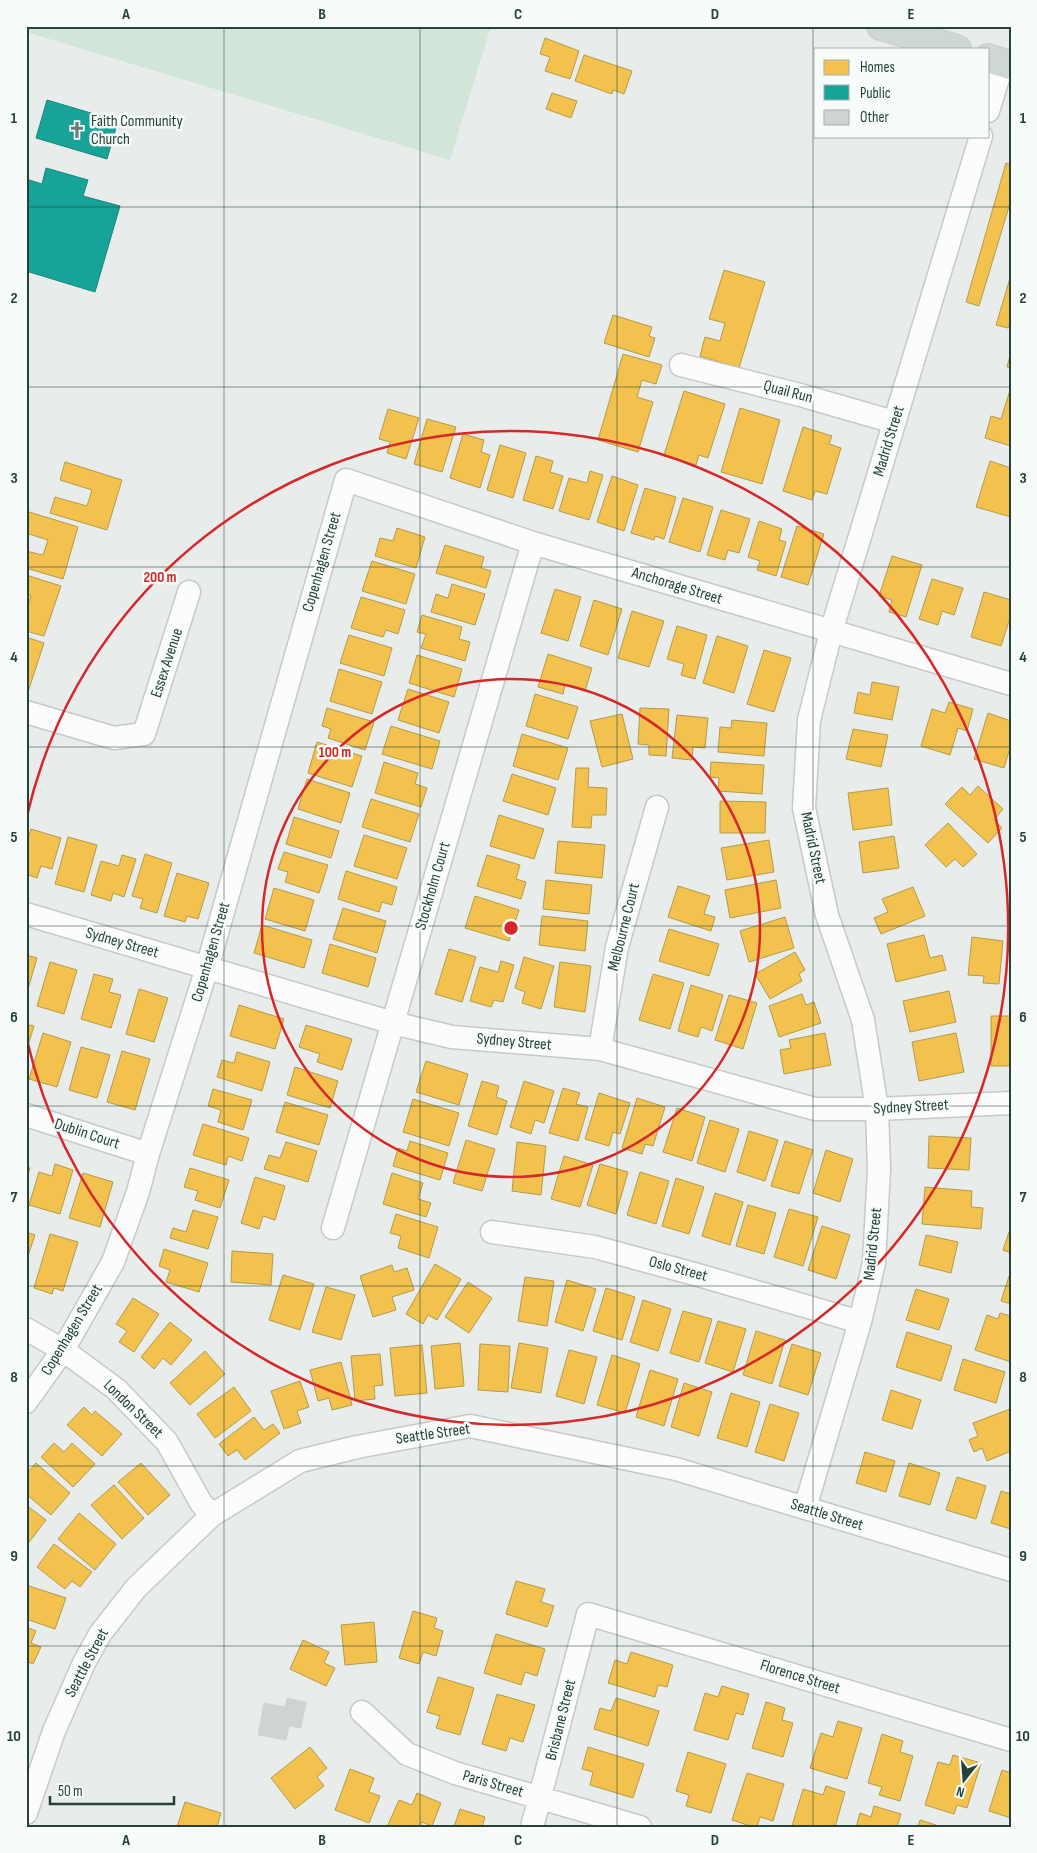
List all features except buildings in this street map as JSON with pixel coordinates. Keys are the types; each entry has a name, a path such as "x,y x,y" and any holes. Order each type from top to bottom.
{"main road":[{"path":"881,26 954,48"}],"street":[{"path":"990,103 1001,62"},
{"name":"Madrid Street","path":"805,1508 860,1322 874,1262 879,1169 877,1109 863,1020 827,915 804,808 809,720 831,632 979,138"},
{"name":"Quail Run","path":"681,365 800,395 894,422"},
{"name":"Anchorage Street","path":"346,480 533,543 1011,684"},
{"name":"Copenhagen Street","path":"26,1402 63,1350 113,1262 138,1192 148,1154 207,968 346,480"},
{"name":"Stockholm Court","path":"333,1228 533,543"},
{"name":"Essex Avenue","path":"26,712 114,738 144,734 190,592"},
{"name":"Melbourne Court","path":"600,1049 616,947 657,807"},
{"name":"Sydney Street","path":"26,914 393,1023 452,1037 600,1049 815,1109 877,1109 1011,1103"},
{"name":"Dublin Court","path":"26,1115 148,1154"},
{"name":"Oslo Street","path":"492,1232 595,1247 860,1322"},
{"name":"London Street","path":"26,1329 63,1350 116,1389 168,1442 201,1503 212,1515"},
{"name":"Seattle Street","path":"26,1813 54,1731 84,1663 100,1634 136,1588 212,1515 300,1461 357,1447 470,1426 676,1469 1011,1570"},
{"name":"Florence Street","path":"588,1614 1011,1740"},
{"name":"Brisbane Street","path":"532,1827 588,1614"},
{"name":"Paris Street","path":"362,1712 407,1754 455,1773 640,1827"}],"green space":[{"path":"26,26 491,26 450,160 26,32"}],"place":[{"name":"Faith Community Church","path":"77,130"}]}
